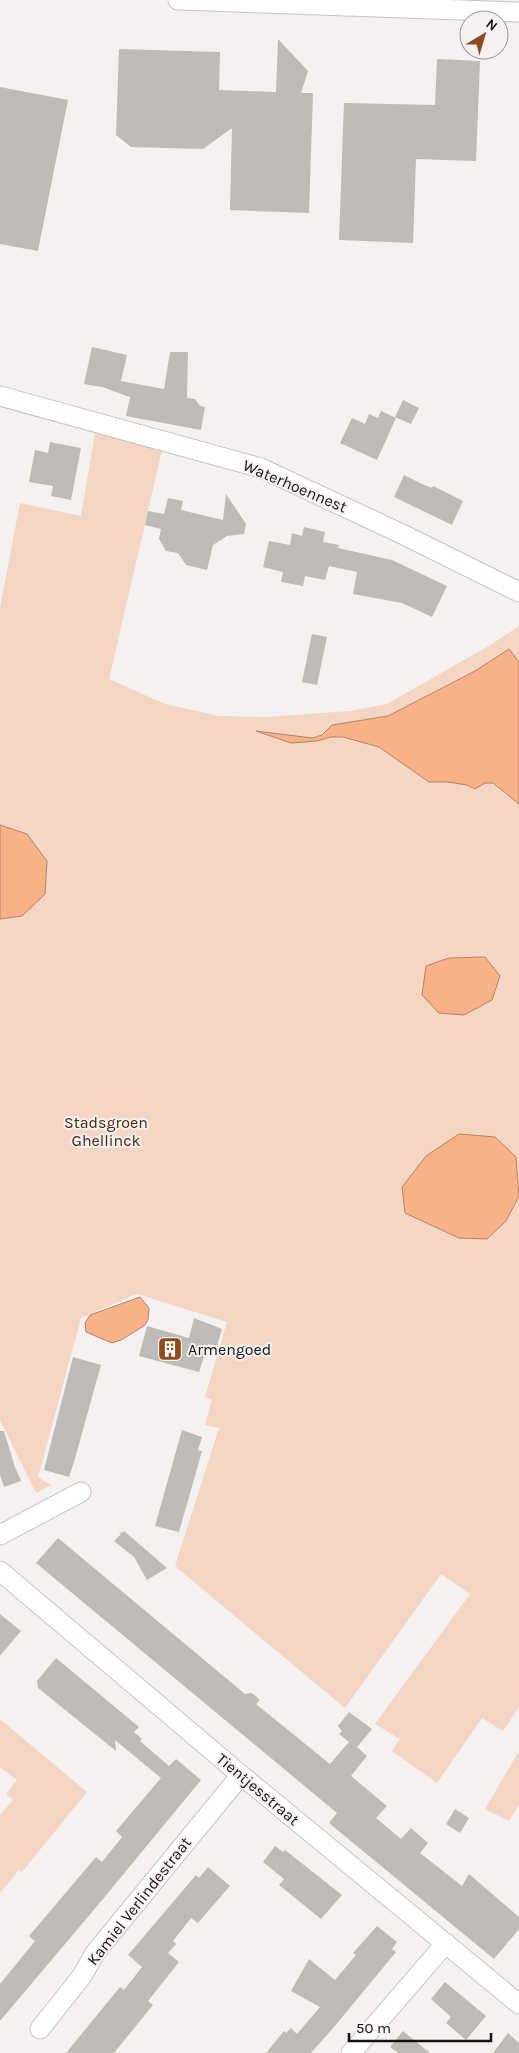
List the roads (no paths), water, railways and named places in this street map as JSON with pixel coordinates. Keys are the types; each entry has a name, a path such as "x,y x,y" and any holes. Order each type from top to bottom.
{"street":[{"path":"178,0 519,12"},
{"name":"Waterhoennest","path":"0,396 261,468 402,534 519,592"},
{"path":"0,1535 81,1492"},
{"name":"Tientjesstraat","path":"0,1571 241,1775 519,2004"},
{"name":"Kamiel Verlindestraat","path":"40,2029 82,1976 95,1953 241,1775"},
{"path":"351,2053 446,1943"}],"place":[{"name":"Armengoed","path":"170,1349"}],"park label":[{"name":"Stadsgroen Ghellinck","path":"106,1131"}]}
